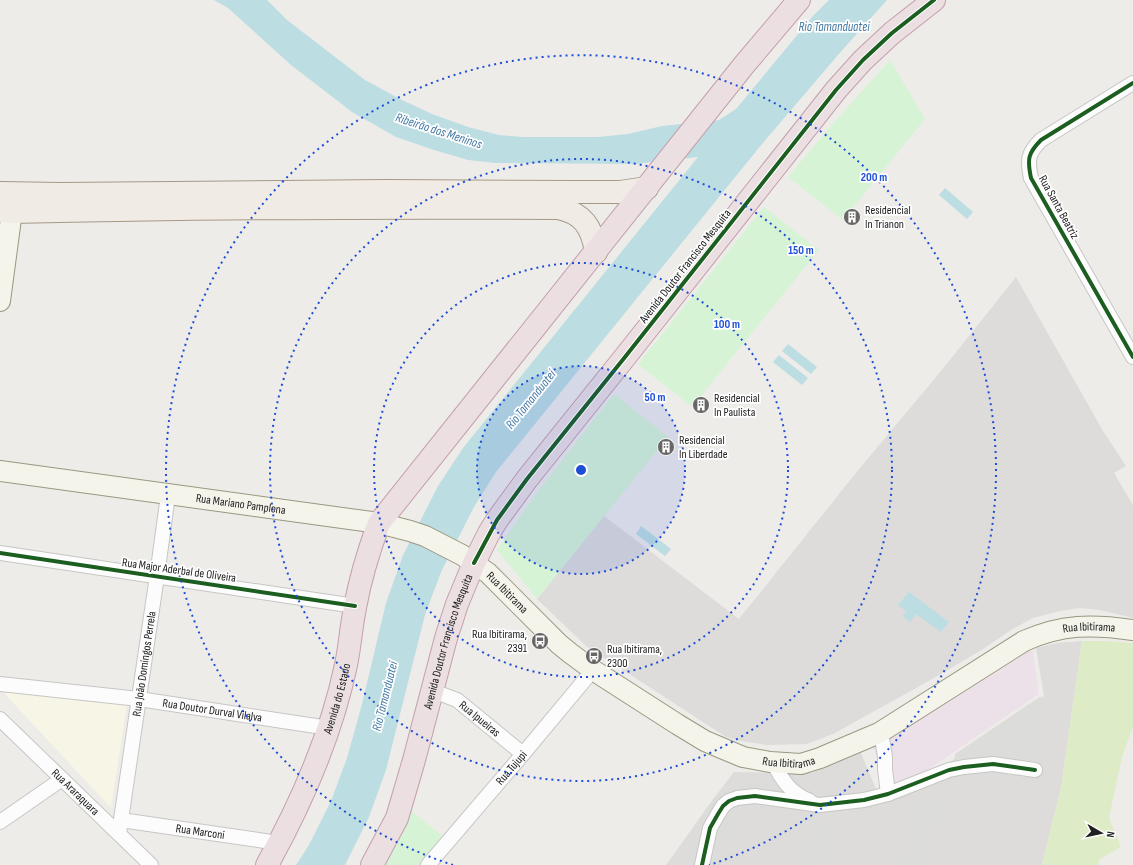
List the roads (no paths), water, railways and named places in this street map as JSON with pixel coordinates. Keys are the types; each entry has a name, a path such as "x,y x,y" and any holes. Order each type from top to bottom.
{"highway":[{"path":"389,526 596,252 744,65 799,0"},
{"name":"Avenida Doutor Francisco Mesquita","path":"372,865 399,810 433,691 446,638 457,604 468,559 527,479 836,90 863,60 892,32 934,0"},
{"name":"Avenida do Estado","path":"267,865 279,843 321,752 346,664 355,606 372,542 389,526"}],"main road":[{"path":"7,203 386,191 620,192 647,188"},
{"path":"7,203 155,210 558,208 568,210 580,216 591,234 596,252"},
{"path":"0,301 7,203"},
{"name":"Rua Mariano Pamplona","path":"0,471 389,526 425,536 468,559"},
{"name":"Rua Ibitirama","path":"468,559 492,577 559,644 593,670 705,741 743,757 773,762 801,764 820,758 882,732 1024,641 1042,633 1074,626 1116,627 1133,630"}],"street":[{"name":"Rua Santa Beatriz","path":"1133,83 1041,140 1033,148 1029,155 1029,166 1031,178 1133,357"},
{"name":"Rua João Domingos Perrela","path":"120,826 168,495"},
{"name":"Rua Major Aderbal de Oliveira","path":"0,553 355,606"},
{"name":"Rua Tujupi","path":"430,864 593,670"},
{"name":"Rua Doutor Durval Vilalva","path":"0,684 139,699 329,728"},
{"name":"Rua Ipueiras","path":"433,691 457,700 523,754"},
{"name":"Rua Araraquara","path":"0,719 62,779 120,826 151,865"},
{"path":"882,732 888,794"},
{"path":"773,762 782,780 792,790 802,798 820,805"},
{"path":"702,865 710,828 720,810 729,801 738,798 755,796 820,805 864,800 888,794 910,787 943,772 964,767 993,764 1035,770"},
{"path":"0,822 62,779"},
{"name":"Rua Marconi","path":"120,826 279,843"}],"water":[{"name":"Rio Tamanduateí","path":"214,0 267,0 287,20 365,80 432,114 468,127 499,135 523,137 598,137 628,134 662,126 719,120 736,109 813,16 829,0 887,0 762,144 496,472 474,507 441,572 425,615 386,770 369,817 345,865 296,865 309,845 331,801 347,758 362,704 386,603 403,555 438,486 463,448 698,157 636,164 496,163 468,160 434,150 396,137 352,112 291,65 228,8"},
{"path":"945,188 973,212 967,219 939,195"},
{"path":"788,344 817,367 811,374 782,351"},
{"path":"779,355 808,378 802,385 773,362"},
{"path":"641,526 671,549 665,556 636,534"},
{"path":"909,592 949,622 941,632 916,614 910,622 903,616 906,611 898,605"}],"place":[{"name":"Residencial In Trianon","path":"852,217"},
{"name":"Residencial In Paulista","path":"701,405"},
{"name":"Residencial In Liberdade","path":"666,447"},
{"name":"Rua Ibitirama, 2391","path":"540,641"},
{"name":"Rua Ibitirama, 2300","path":"594,656"}],"water label":[{"name":"Ribeirão dos Meninos","path":"439,130"}]}
